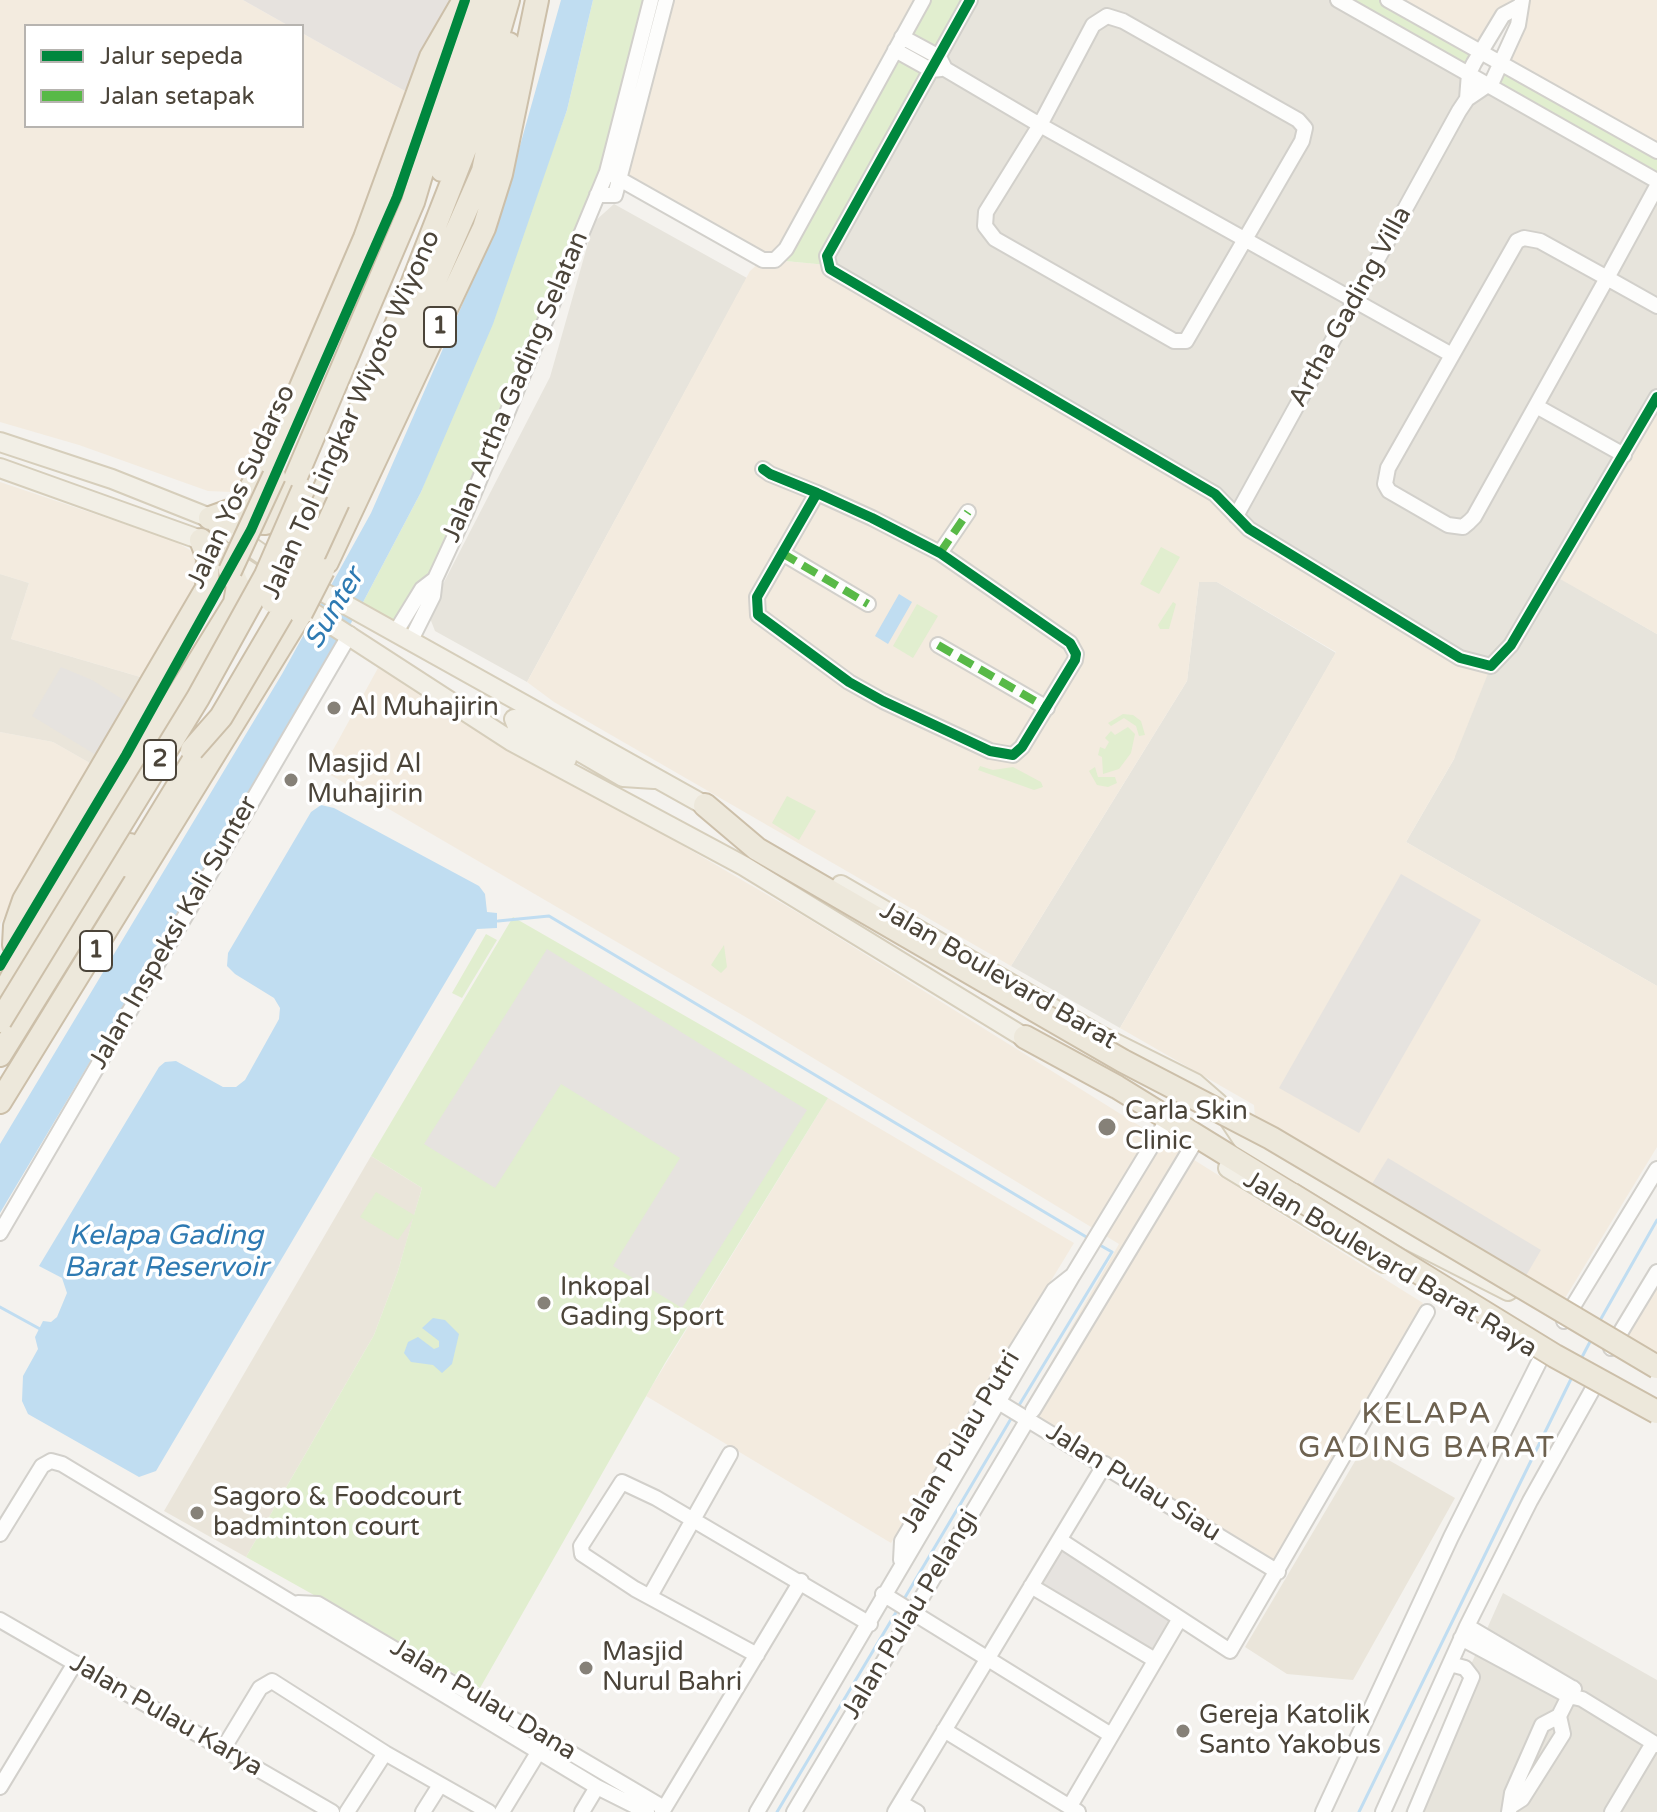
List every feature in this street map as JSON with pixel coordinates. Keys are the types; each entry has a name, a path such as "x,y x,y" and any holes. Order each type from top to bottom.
{"highway":[{"name":"Jalan Yos Sudarso","path":"6,952 35,910 230,571 397,197 465,0"},
{"path":"213,520 242,502 274,450 365,238 431,57 465,0"},
{"path":"213,520 266,523 281,512 413,202 476,0"},
{"name":"Jalan Tol Lingkar Wiyoto Wiyono","path":"0,1021 198,698 266,575 447,158 489,0"},
{"name":"Jalan Tol Lingkar Wiyoto Wiyono","path":"0,1055 192,750 284,579 383,358 467,144 508,0"},
{"path":"192,750 221,717 304,576 412,337 483,171 519,0"},
{"name":"1","path":"0,1102 301,613 327,562 484,228 501,174 537,0"},
{"path":"299,579 317,525 355,450 433,263 506,59"},
{"path":"281,512 296,526 317,525"},
{"path":"6,952 24,900 207,588 208,558 201,540"},
{"path":"0,1000 66,876 235,603 238,586 224,553"},
{"path":"24,1065 35,1030 159,816 287,608 306,607"},
{"path":"705,805 757,849 1123,1061 1271,1138 1657,1367"},
{"path":"1025,1037 1117,1087 1555,1356 1657,1412"}],"main road":[{"name":"Jalan Boulevard Barat","path":"0,442 112,479 213,520 264,559 705,805 1099,1035 1195,1083 1218,1103 1242,1139 1410,1241 1476,1273 1657,1374"},
{"path":"0,468 201,540 349,634 403,674 511,741 722,854"},
{"path":"658,779 623,777 525,720 514,719 518,729 554,752 700,832 722,854"},
{"name":"Jalan Boulevard Barat Raya","path":"722,854 1025,1037 1163,1127 1463,1310 1657,1424"},
{"path":"1463,1310 1476,1288 1476,1273"}],"street":[{"name":"Jalan Artha Gading Selatan","path":"614,175 651,0"},
{"name":"Jalan Artha Gading Selatan","path":"403,638 422,589 435,579 466,512 597,195 614,175 666,0"},
{"path":"614,175 763,260 775,260 786,249 923,0"},
{"path":"970,0 938,65 827,256 827,265 1215,494 1249,529 1460,658 1491,666 1511,645 1657,397"},
{"path":"1338,0 1491,84 1657,183 1607,278 1474,517 1463,527 1448,525 1394,496 1385,484 1388,468 1512,248 1524,238 1540,241 1607,278 1657,306"},
{"path":"1388,0 1657,151"},
{"path":"1469,73 1503,15 1520,3"},
{"path":"1491,84 1518,25 1520,3"},
{"path":"1107,16 1123,21 1298,120 1305,128 1302,141 1245,239 1191,337 1186,341 1174,341 989,233 983,220 1040,125 1093,25 1107,16"},
{"path":"899,44 1452,355"},
{"name":"Artha Gading Villa","path":"1236,516 1467,99 1469,73"},
{"name":"Artha Gading Villa","path":"1467,99 1491,84"},
{"path":"1536,406 1624,455"},
{"path":"763,469 817,493 940,553 1028,611 1074,648 1075,660 1022,747 1008,756 957,737 849,682 758,615 757,597 817,493"},
{"path":"940,553 968,512"},
{"path":"782,553 868,604"},
{"name":"Jalan Inspeksi Kali Sunter","path":"0,1233 349,634"},
{"path":"938,645 1047,708"},
{"name":"Jalan Pulau Putri","path":"757,1812 886,1595 901,1564 902,1541 932,1503 996,1401 1054,1290 1073,1275 1163,1127"},
{"name":"Jalan Pulau Pelangi","path":"794,1812 911,1610 1193,1145"},
{"path":"1567,1324 1657,1169"},
{"path":"1605,1346 1657,1272"},
{"path":"1060,1540 1230,1651 1427,1312"},
{"path":"1323,1812 1451,1537 1548,1359"},
{"path":"1383,1812 1464,1632 1592,1384"},
{"name":"Jalan Pulau Siau","path":"996,1401 1028,1415 1278,1572"},
{"path":"650,1596 730,1454"},
{"name":"Jalan Pulau Dana","path":"3,1521 42,1466 57,1462 298,1603 597,1787 647,1812"},
{"path":"917,1812 898,1807 1105,1464"},
{"path":"757,1655 582,1554 581,1546 615,1489 626,1481 870,1624"},
{"path":"663,1810 801,1581"},
{"path":"1031,1586 1155,1660"},
{"path":"886,1595 1111,1735"},
{"name":"Jalan Pulau Dana","path":"298,1603 318,1604 663,1810"},
{"name":"Jalan Pulau Karya","path":"0,1620 332,1812"},
{"path":"944,1730 1074,1809 1111,1735 1179,1620"},
{"path":"1464,1632 1575,1694 1655,1744 1612,1812"},
{"path":"0,1787 75,1663"},
{"path":"1415,1812 1472,1677 1465,1668 1450,1664"},
{"path":"223,1749 260,1688 272,1681 385,1753 489,1812"},
{"path":"1510,1809 1522,1799 1563,1734 1559,1716 1575,1694"},
{"path":"502,1812 539,1751"},
{"path":"347,1812 385,1753"},
{"path":"423,1812 440,1785"},
{"path":"582,1812 597,1787"}],"shaded area":[{"path":"0,0 243,0 285,24 24,24 24,128 304,128 304,34 405,91 356,241 270,443 240,487 231,492 208,491 79,445 0,422"},
{"path":"243,0 452,0 405,91 304,34 304,24 285,24"},
{"path":"666,0 925,0 775,260 827,265 1215,494 1249,529 1462,659 1491,666 1454,759 1406,842 1657,986 1657,1147 1562,1303 1255,1118 1254,1105 1120,1028 1336,652 1217,582 1199,582 1187,681 1011,966 554,702 527,682 750,271 762,260 621,178"},
{"path":"970,0 1338,0 1657,180 1657,397 1553,574 1657,634 1657,986 1406,842 1454,759 1477,665 830,269 827,256"},
{"path":"1390,0 1657,0 1657,149 1502,62 1518,7 1481,51"},
{"path":"614,204 747,278 527,682 435,631 428,613 550,377 594,222"},
{"path":"1657,397 1657,634 1553,575"},
{"path":"0,482 175,541 203,558 202,587 147,679 11,639 29,583 0,574"},
{"path":"0,574 29,583 11,639 147,679 95,766 53,742 0,732"},
{"path":"1199,582 1217,582 1336,653 1120,1028 1011,966 1187,681"},
{"path":"61,667 92,680 127,702 96,755 32,716"},
{"path":"378,668 807,918 1423,1303 1274,1567 1022,1413 1119,1244 749,1019 322,770"},
{"path":"0,732 53,742 95,766 0,924"},
{"path":"1401,874 1481,920 1359,1133 1279,1088"},
{"path":"547,949 807,1110 682,1308 613,1266 680,1158 561,1084 495,1188 424,1144"},
{"path":"828,1098 1074,1243 891,1543 646,1396"},
{"path":"371,1156 422,1188 398,1271 374,1335 246,1557 164,1511"},
{"path":"1388,1158 1541,1250 1524,1279 1370,1187"},
{"path":"1657,1272 1657,1356 1620,1335"},
{"path":"1364,1446 1455,1498 1353,1680 1287,1674 1245,1647"},
{"path":"1059,1549 1173,1614 1152,1649 1038,1585"},
{"path":"1503,1593 1657,1680 1657,1812 1405,1812"}],"green space":[{"path":"593,0 651,0 607,172 435,579 395,633 360,608 421,492 532,207 567,110"},
{"path":"924,0 970,0 939,57 902,37"},
{"path":"1335,0 1390,0 1481,51 1468,75"},
{"path":"895,50 931,70 827,265 775,260"},
{"path":"1502,62 1657,149 1657,181 1491,84"},
{"path":"1161,547 1180,557 1159,594 1140,584"},
{"path":"1173,602 1176,604 1169,629 1160,629 1158,625"},
{"path":"917,604 938,616 913,658 893,646"},
{"path":"1123,714 1133,715 1141,721 1145,735 1139,736 1136,726 1124,718 1111,726 1108,723"},
{"path":"1128,727 1135,734 1131,753 1119,769 1103,774 1102,757 1098,755 1100,747 1105,749 1109,742 1105,738 1111,731 1115,735"},
{"path":"980,766 993,770 1013,767 1041,782 1043,787 1034,790 978,770"},
{"path":"1095,767 1098,777 1115,777 1117,783 1108,787 1097,785 1089,771"},
{"path":"787,796 816,811 799,840 772,823"},
{"name":"Inkopal Gading Sport","path":"513,917 828,1098 665,1363 480,1688 246,1557 374,1335 398,1271 413,1218 398,1240 360,1217 376,1192 414,1215 422,1188 371,1156"},
{"path":"486,934 497,940 462,998 452,993"},
{"path":"724,945 727,967 721,973 711,965"}],"water":[{"name":"Sunter","path":"561,0 593,0 567,110 493,324 421,492 360,608 0,1213 0,1144 282,674 371,513 484,255 505,199"},
{"path":"899,594 912,602 888,644 875,636"},
{"name":"Kelapa Gading Barat Reservoir","path":"321,805 334,808 479,886 485,894 487,912 497,913 497,928 477,929 156,1471 139,1477 28,1414 22,1401 23,1376 38,1349 35,1337 43,1321 51,1322 57,1317 67,1293 62,1278 39,1266 159,1067 165,1062 176,1061 223,1087 236,1087 245,1080 279,1019 280,1008 274,998 227,966 228,953 311,812"},
{"path":"433,1318 445,1320 459,1334 452,1364 442,1373 433,1365 411,1362 404,1353 408,1342 418,1337 434,1349 439,1347 439,1341 422,1328"}],"waterway":[{"path":"498,921 549,916 1088,1238"},
{"path":"1598,1324 1657,1220"},
{"path":"1018,1407 1112,1252 1098,1244"},
{"path":"0,1307 40,1329"},
{"path":"1581,1359 1592,1338"},
{"path":"1359,1812 1572,1377"},
{"path":"904,1599 1012,1417"},
{"path":"777,1812 898,1609"}],"marked path":[{"path":"940,553 968,512"},
{"path":"782,553 868,604"},
{"path":"938,645 1047,708"}],"cycle path":[{"path":"0,966 126,755 251,530 397,197 465,0"},
{"path":"970,0 827,256 830,269 1215,494 1249,529 1460,658 1491,666 1511,645 1657,397"},
{"path":"763,469 770,474 817,493 872,518 940,553 1070,643 1076,654 1075,660 1022,747 1013,755 990,751 883,701 849,682 758,615 757,597 817,493"}],"place":[{"name":"Al Muhajirin","path":"334,708"},
{"name":"Masjid Al Muhajirin","path":"291,780"},
{"name":"Carla Skin Clinic","path":"1107,1127"},
{"name":"Inkopal Gading Sport","path":"544,1303"},
{"name":"Sagoro & Foodcourt badminton court","path":"197,1513"},
{"name":"Masjid Nurul Bahri","path":"586,1668"},
{"name":"Gereja Katolik Santo Yakobus","path":"1183,1731"}],"district":[{"name":"KELAPA GADING BARAT","path":"1427,1432"}]}
